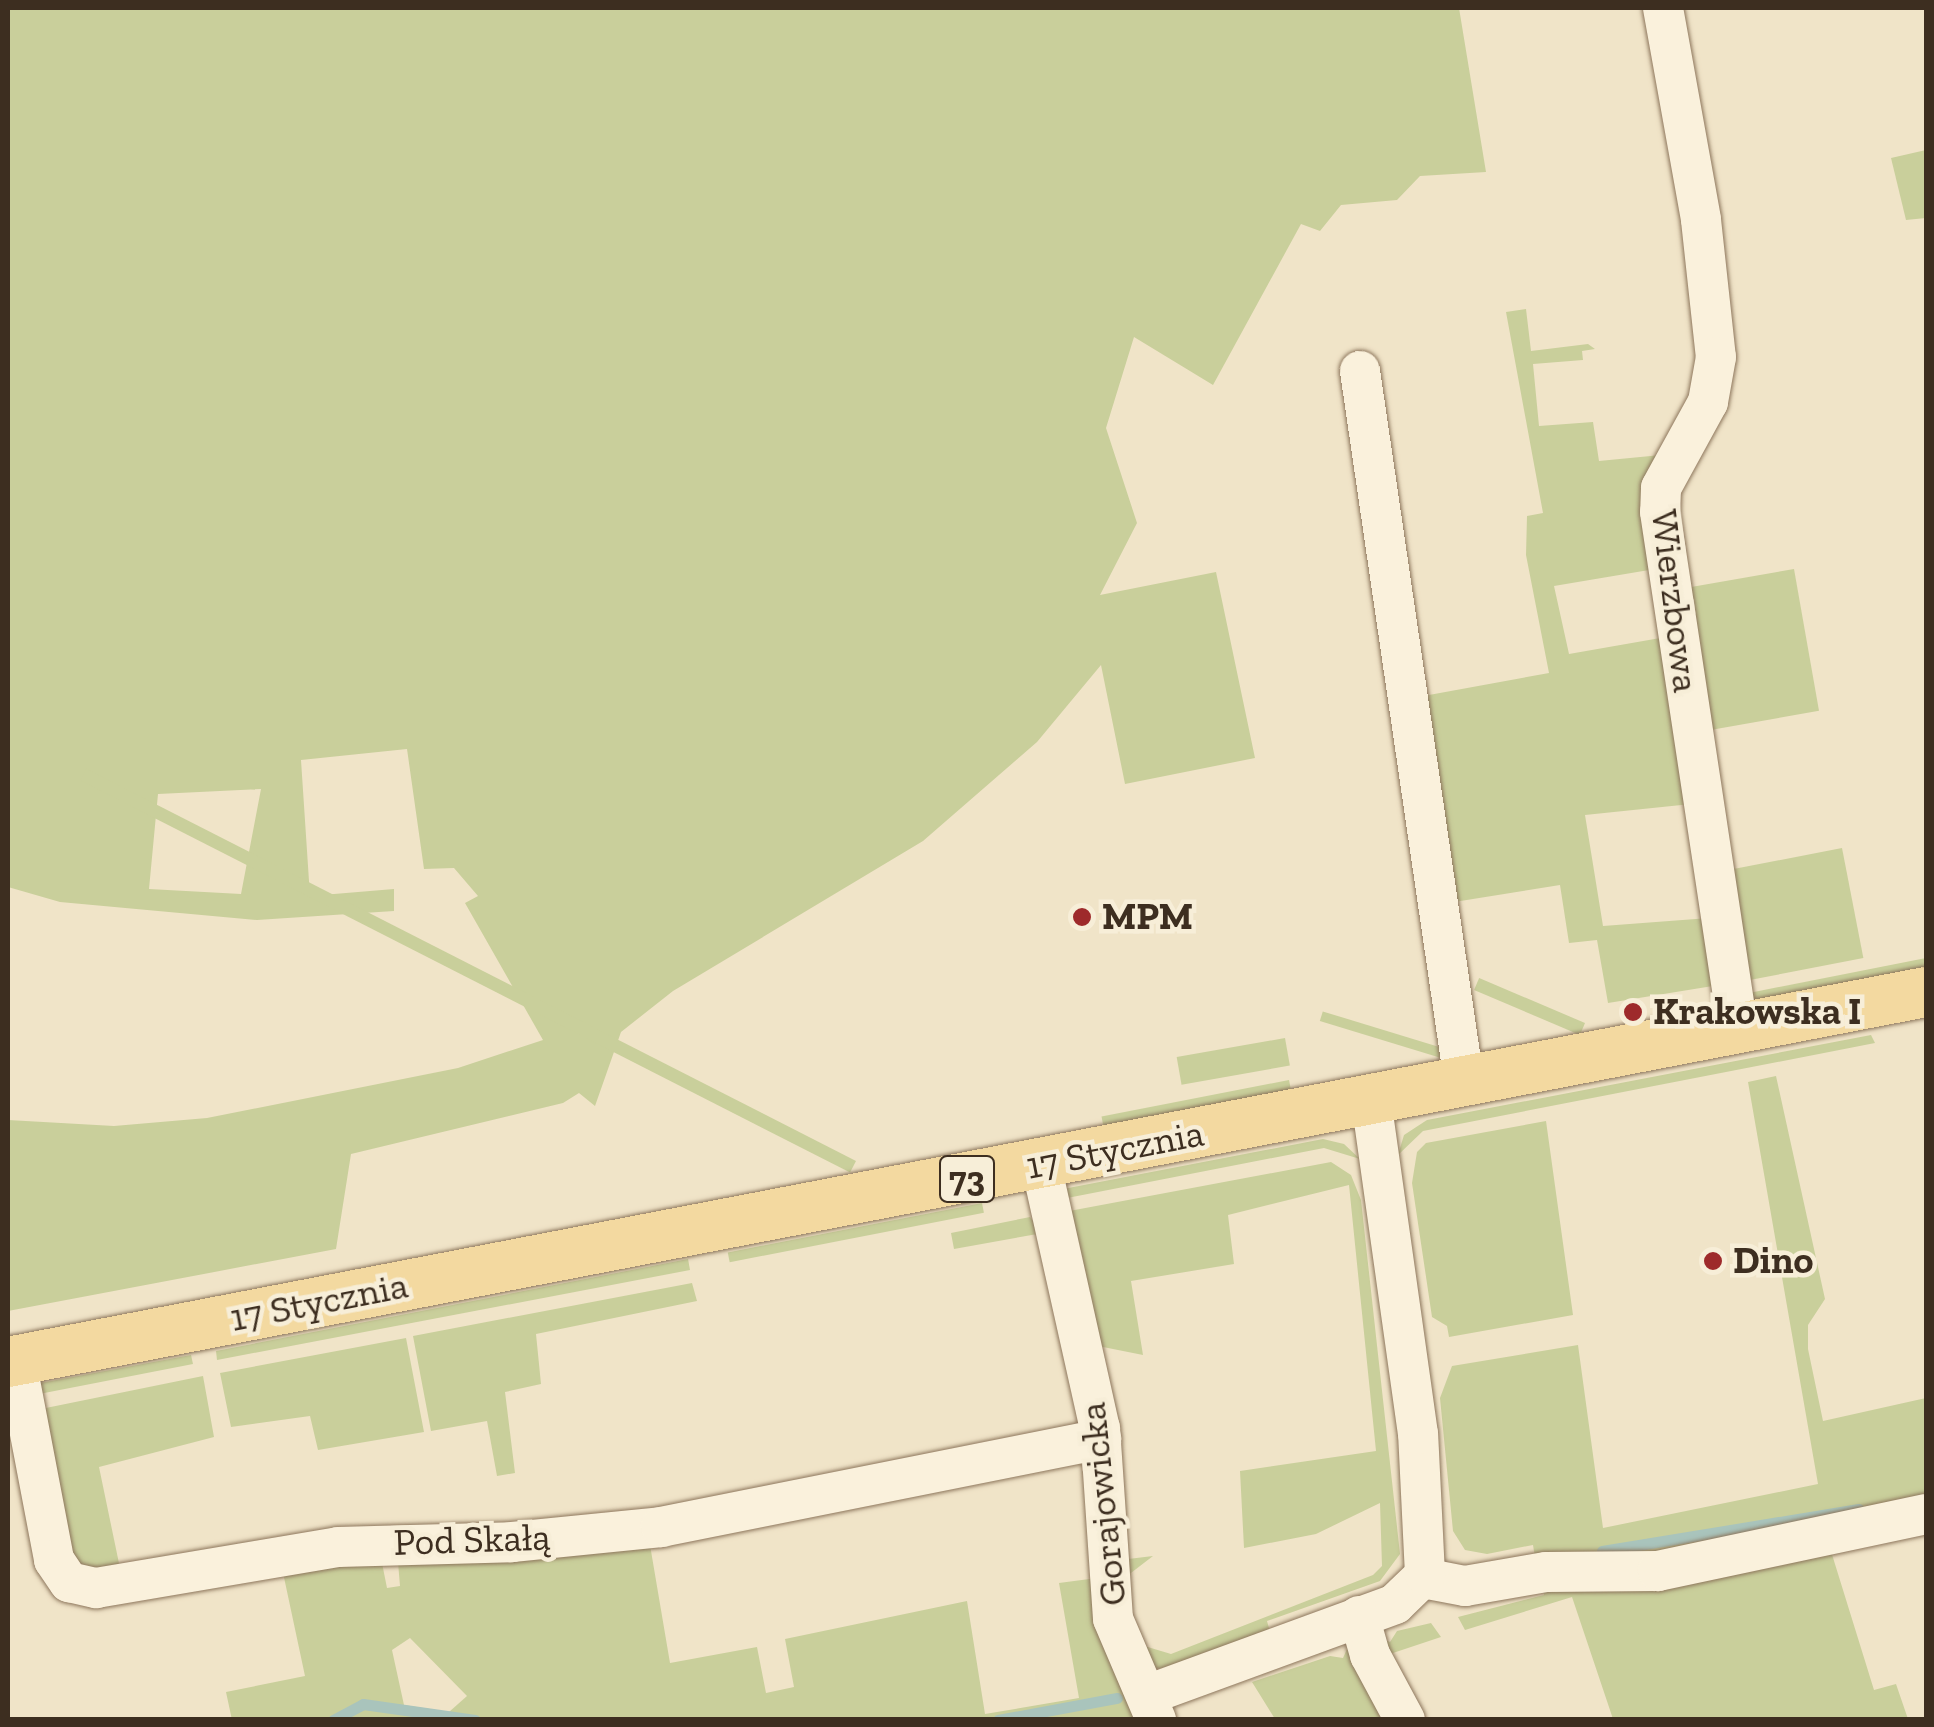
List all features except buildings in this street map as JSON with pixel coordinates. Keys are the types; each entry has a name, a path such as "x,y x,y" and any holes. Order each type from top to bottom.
{"main road":[{"name":"17 Stycznia","path":"12,1361 1926,992"}],"street":[{"name":"Wierzbowa","path":"1663,8 1701,220 1716,357 1708,402 1662,488 1660,512 1738,1028"},
{"path":"1360,371 1464,1081"},
{"path":"1152,1707 1408,1597 1423,1578 1428,1549 1418,1434 1371,1099"},
{"name":"Gorajowicka","path":"1041,1164 1101,1439 1111,1609 1152,1707"},
{"name":"Pod Skałą","path":"12,1361 54,1560 69,1582 96,1588 338,1547 512,1542 661,1528 1101,1439"},
{"path":"1423,1578 1457,1586 1546,1572 1658,1571 1926,1514"},
{"path":"1359,1616 1370,1656 1405,1720"}],"green space":[{"path":"8,8 1459,8 1486,172 1420,176 1397,200 1341,205 1320,231 1301,224 1213,385 1134,337 1106,428 1137,523 1100,595 1216,572 1255,758 1125,784 1101,665 1037,742 923,841 673,991 621,1032 595,1106 579,1093 563,1103 351,1154 336,1249 8,1311 8,1120 114,1126 207,1118 458,1068 543,1040 465,903 478,896 454,868 424,869 407,749 301,760 310,896 394,889 394,911 257,920 60,902 8,887","holes":["261,789 241,894 149,889 158,794"]},
{"path":"1926,150 1926,218 1906,220 1891,158"},
{"path":"1526,309 1531,351 1588,344 1595,349 1582,351 1583,360 1533,364 1539,426 1593,422 1599,461 1661,455 1655,569 1554,586 1569,654 1666,637 1691,804 1585,815 1603,926 1709,918 1719,985 1608,1003 1597,940 1569,943 1560,885 1448,903 1418,697 1549,673 1526,555 1527,516 1543,513 1506,312"},
{"path":"1794,569 1819,711 1708,730 1683,589"},
{"path":"86,769 856,1161 850,1173 80,780"},
{"path":"1842,848 1863,958 1749,980 1727,870"},
{"path":"1926,958 1926,968 1755,1000 1749,993"},
{"path":"1479,978 1585,1023 1580,1035 1474,990"},
{"path":"1323,1011 1449,1050 1446,1060 1320,1021"},
{"path":"1871,1035 1875,1043 1423,1131 1398,1155 1404,1135 1427,1120"},
{"path":"1285,1038 1290,1066 1182,1085 1177,1057"},
{"path":"1776,1076 1825,1299 1808,1325 1808,1349 1823,1421 1926,1398 1926,1508 1690,1556 1535,1557 1533,1545 1487,1554 1465,1550 1453,1531 1440,1398 1452,1366 1578,1345 1603,1528 1818,1484 1748,1082"},
{"path":"1289,1080 1291,1090 1103,1126 1102,1116"},
{"path":"1546,1121 1573,1315 1449,1337 1447,1326 1432,1317 1412,1183 1417,1152 1426,1143"},
{"path":"1323,1139 1344,1144 1360,1159 1324,1148 1062,1199 1058,1190"},
{"path":"1331,1162 1351,1175 1361,1200 1400,1554 1380,1581 1267,1621 1270,1632 1173,1669 1149,1668 1128,1635 1120,1560 1153,1556 1127,1576 1126,1606 1141,1645 1171,1654 1373,1575 1382,1566 1380,1503 1316,1534 1244,1548 1240,1471 1376,1451 1349,1185 1228,1215 1234,1264 1131,1281 1143,1355 1093,1345 1064,1212"},
{"path":"982,1203 984,1213 730,1262 728,1252"},
{"path":"1030,1217 1043,1233 954,1249 951,1233"},
{"path":"688,1259 690,1270 217,1360 216,1351"},
{"path":"692,1283 697,1301 536,1334 541,1384 505,1392 515,1473 497,1476 487,1421 431,1431 413,1336"},
{"path":"406,1338 424,1432 318,1450 310,1416 231,1427 220,1373"},
{"path":"191,1355 193,1364 34,1395 35,1384"},
{"path":"203,1376 214,1437 99,1467 121,1573 73,1567 36,1410"},
{"path":"650,1545 670,1663 757,1647 766,1693 794,1687 785,1639 967,1601 985,1714 1079,1698 1059,1583 1097,1578 1137,1719 232,1720 226,1692 305,1676 282,1568 382,1563 387,1588 400,1586 398,1562","holes":["410,1638 467,1696 449,1712 404,1705 392,1650"]},
{"path":"1830,1548 1874,1690 1896,1684 1908,1719 1613,1719 1572,1597 1465,1630 1458,1617 1544,1595 1542,1586"},
{"path":"1431,1623 1441,1637 1387,1655 1378,1637 1390,1642 1397,1631"},
{"path":"1347,1649 1396,1719 1275,1719 1252,1682 1330,1656 1343,1658"}],"waterway":[{"path":"1602,1551 1859,1509"},
{"path":"998,1720 1117,1698"},
{"path":"333,1720 363,1704 475,1720"}],"place":[{"name":"MPM","path":"1082,917"},
{"name":"Krakowska I","path":"1633,1012"},
{"name":"Dino","path":"1713,1261"}]}
